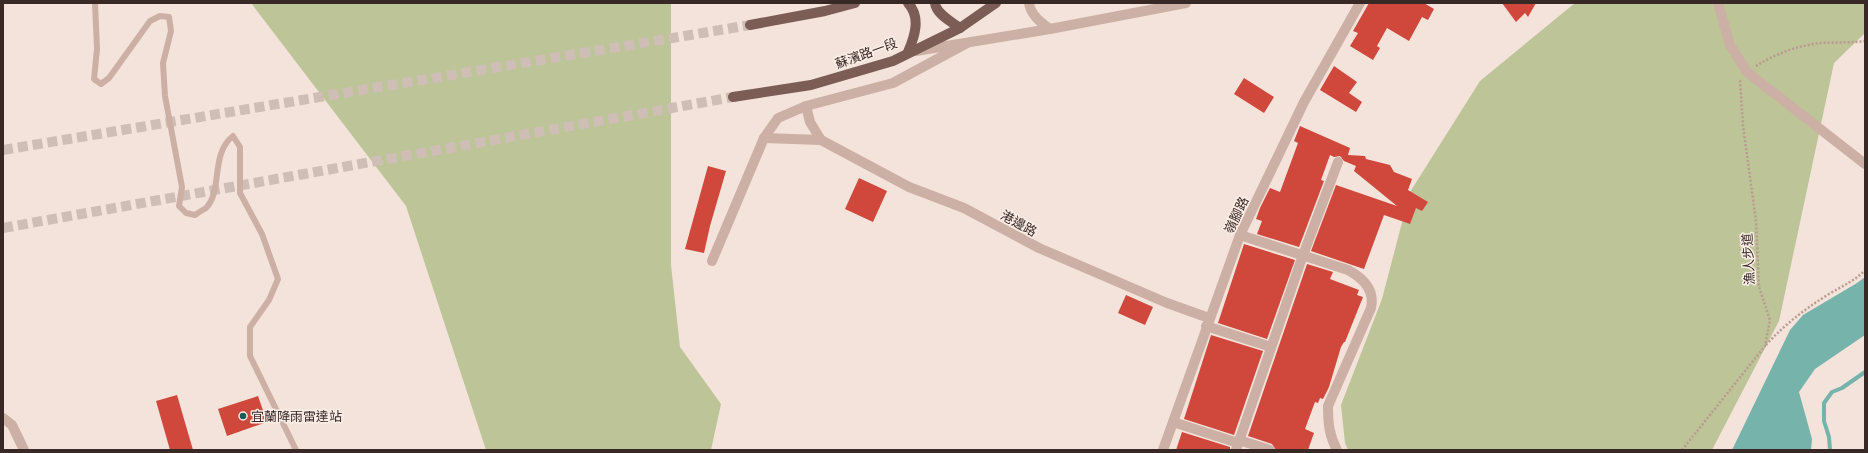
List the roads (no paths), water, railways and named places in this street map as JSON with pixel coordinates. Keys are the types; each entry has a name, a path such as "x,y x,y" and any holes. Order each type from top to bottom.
{"main road":[{"path":"750,25 825,11 855,3"},
{"path":"908,3 912,8 916,19 913,41 908,52"},
{"path":"935,3 935,7 960,28"},
{"name":"蘇濱路一段","path":"733,97 811,85 892,61 960,28 996,3"}],"street":[{"path":"1029,3 1030,10 1039,21 1050,29"},
{"path":"908,52 1050,29 1186,3"},
{"name":"嶺腳路","path":"1163,450 1240,235 1304,102 1360,3"},
{"path":"1718,3 1730,45 1738,60 1747,72 1865,164"},
{"path":"712,261 764,138 778,118 806,106 893,83 968,43"},
{"path":"806,106 810,122 821,140"},
{"path":"764,138 821,140"},
{"name":"港邊路","path":"821,140 909,188 964,208 1039,248 1208,322 1272,347"},
{"path":"1238,444 1303,255 1338,162"},
{"path":"1240,235 1348,270 1363,281 1372,293 1373,301 1371,308 1328,406 1328,424 1331,438 1337,450"},
{"path":"3,418 12,425 24,450"},
{"path":"1173,422 1238,444 1270,450"}],"lane":[{"path":"95,3 97,49 94,79 101,84 109,78 150,21 160,16 169,17 171,31 163,63 165,96 182,187 180,206 186,213 196,215 207,207 213,196 224,143 233,136 240,147 240,193 262,234 278,279 269,300 250,327 250,356 296,450"}],"water":[{"path":"1865,277 1865,335 1815,369 1799,392 1812,439 1811,450 1732,450 1790,330 1803,315"}],"waterway":[{"path":"1830,450 1829,437 1824,421 1824,403 1832,392 1842,388 1865,372"}],"tunnel":[{"path":"3,150 750,25"},
{"path":"3,228 733,97"}],"place":[{"name":"宜蘭降雨雷達站","path":"243,416"}]}
